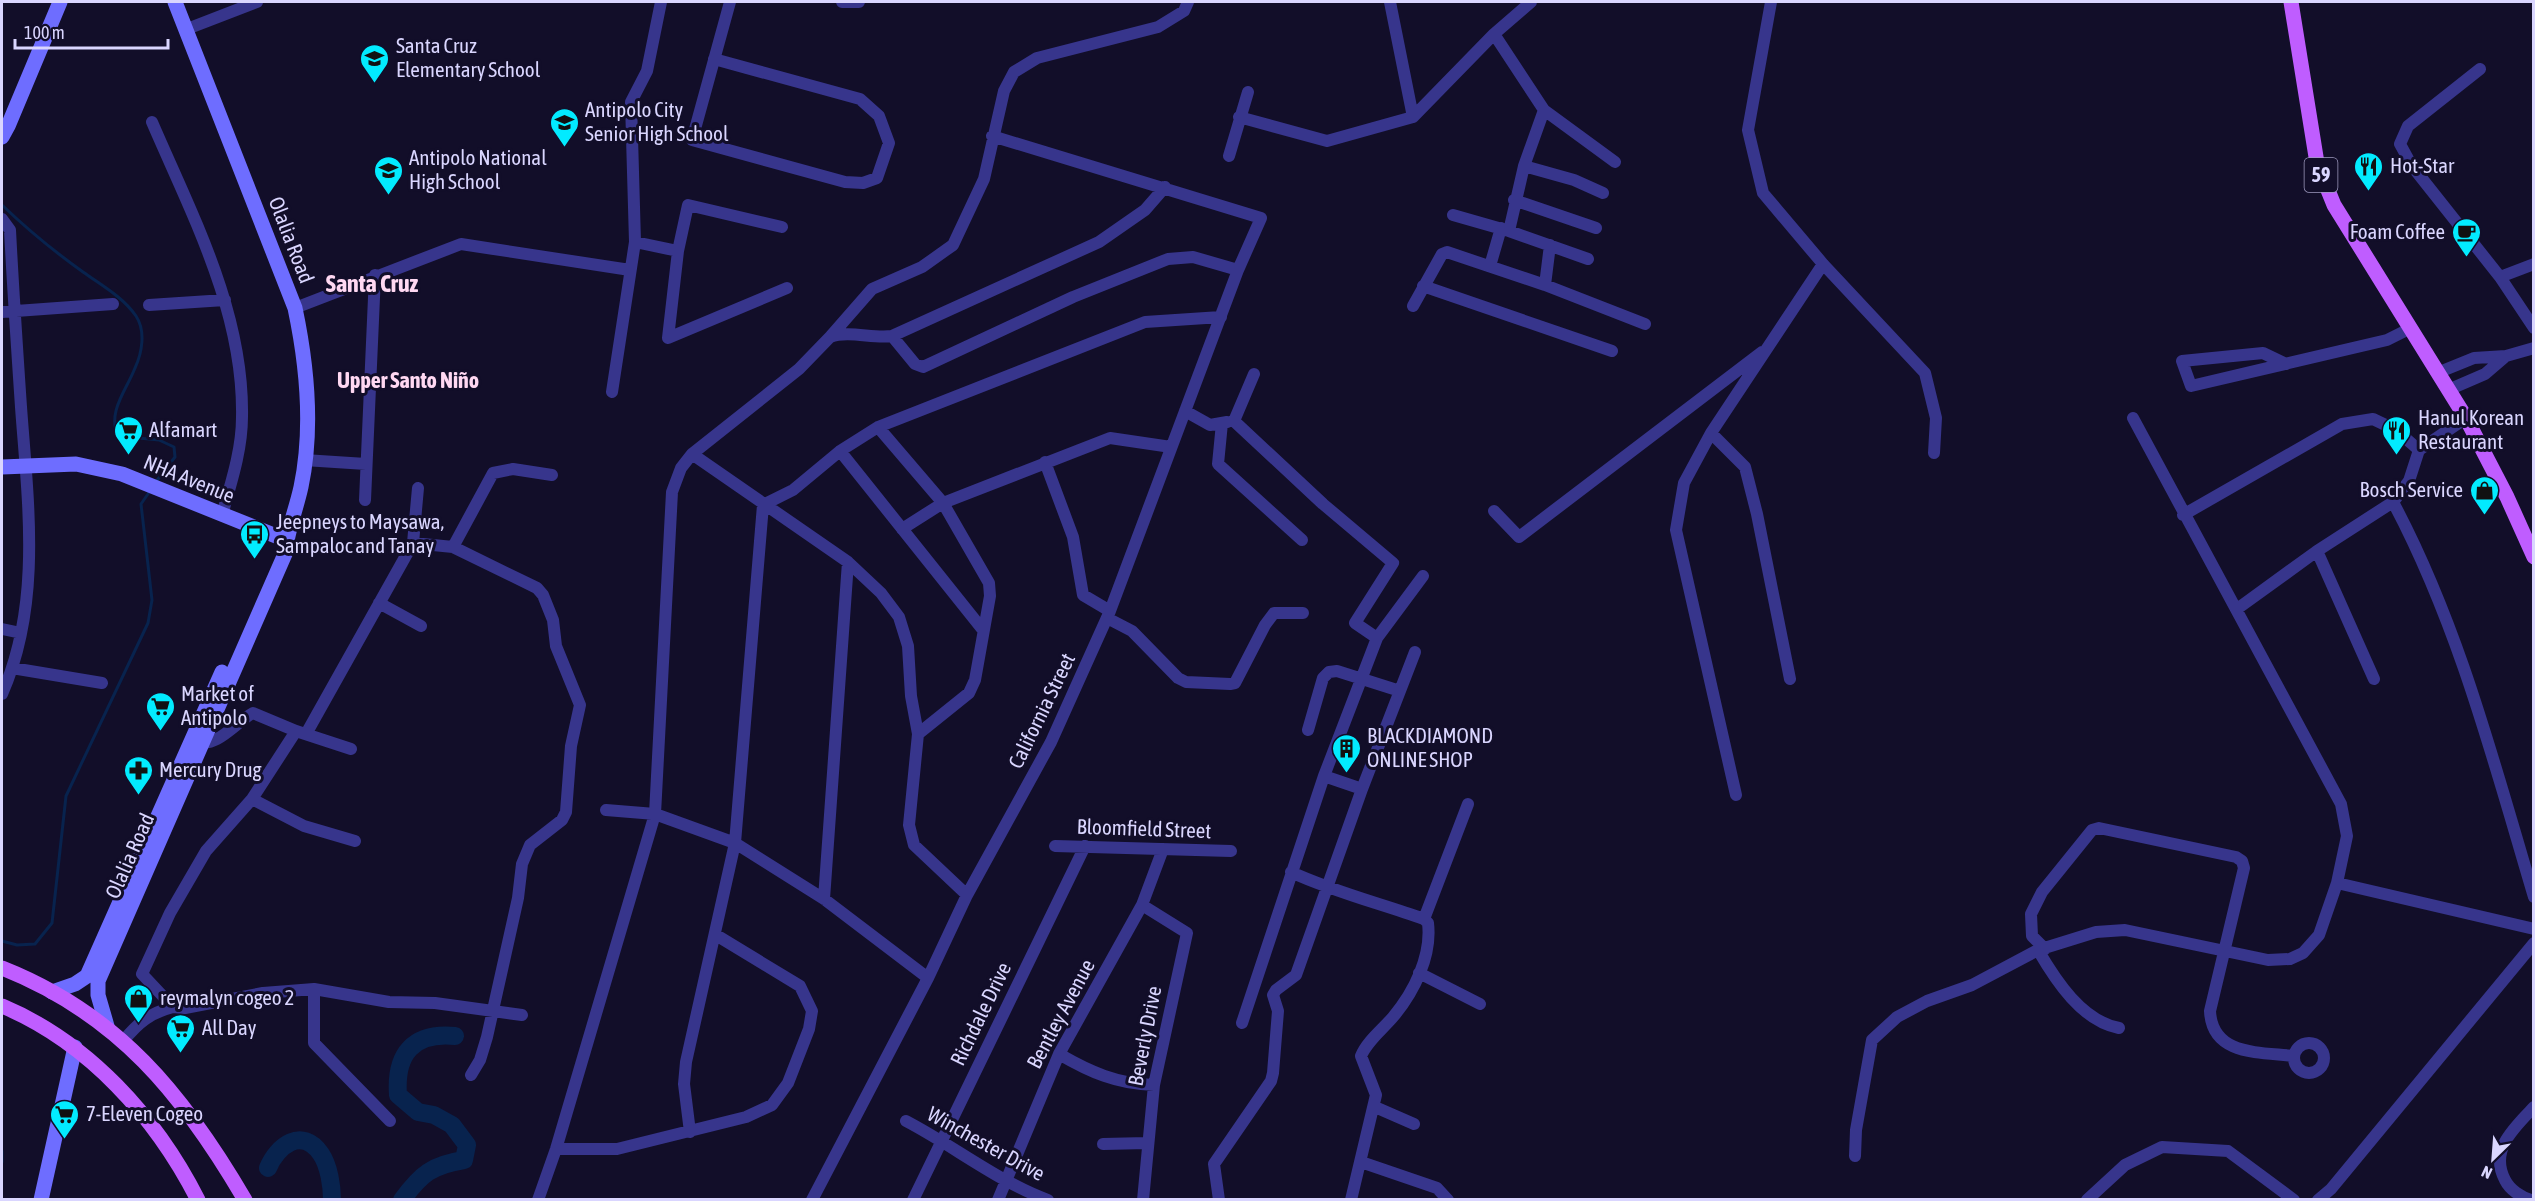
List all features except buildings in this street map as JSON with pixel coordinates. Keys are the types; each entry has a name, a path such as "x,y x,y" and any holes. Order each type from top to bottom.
{"main road":[{"path":"2,137 9,126 60,2"},
{"name":"Olalia Road","path":"106,1026 98,995 98,981 270,565 286,540 301,486 304,460 306,394 302,344 295,308 175,2"},
{"name":"59","path":"2292,2 2316,164 2334,205 2409,329 2466,417 2507,497 2534,557"},
{"name":"NHA Avenue","path":"2,467 76,464 122,474 286,540"},
{"name":"Olalia Road","path":"52,992 75,984 87,976 198,741"},
{"path":"2,968 52,992 124,1040 219,1155 245,1200"},
{"path":"2,1006 39,1023 75,1047 130,1100 190,1184 198,1200"},
{"path":"41,1200 75,1047"}],"street":[{"path":"187,29 257,2"},
{"path":"612,392 635,242 631,102 647,71 661,2"},
{"path":"714,59 860,99 879,116 889,143 877,178 863,183 845,183 692,140 714,59 730,2"},
{"path":"842,2 858,2"},
{"path":"538,1200 556,1149 655,814 672,492 681,468 692,454 799,369 872,290 922,267 953,246 984,179 1004,91 1014,72 1037,58 1158,27 1184,11 1188,2"},
{"path":"1390,2 1413,117"},
{"path":"1239,117 1328,141 1413,117 1494,34 1531,2"},
{"path":"1771,2 1748,130 1762,193 1823,264 1925,373 1936,418 1934,453"},
{"path":"1494,34 1544,110 1615,162"},
{"path":"2480,69 2408,126 2400,144 2412,166 2500,277 2534,328"},
{"path":"1229,156 1248,92"},
{"path":"1490,266 1505,230 1544,110"},
{"path":"152,122 225,300 239,359 242,418 236,467 222,515"},
{"path":"830,337 837,335 875,338 892,336 1099,242 1145,210 1165,187 992,136"},
{"path":"1524,166 1574,180 1603,193"},
{"name":"California Street","path":"812,1200 928,978 967,895 1051,742 1109,614 1238,270 1261,218 1213,205 1165,187"},
{"path":"1514,200 1596,228"},
{"path":"782,227 688,205 678,250 668,338 787,288"},
{"path":"1453,215 1505,230 1588,259"},
{"path":"2,219 10,230 31,550 21,633 2,694"},
{"path":"635,242 678,250"},
{"path":"295,308 375,275 461,244 630,270"},
{"path":"1545,285 1550,245"},
{"path":"1413,306 1442,254 1447,252 1545,285 1645,324"},
{"path":"892,336 915,364 923,368 1072,297 1168,259 1193,257 1238,270"},
{"path":"1736,795 1676,530 1684,483 1711,433 1823,264"},
{"path":"2500,277 2534,264"},
{"path":"365,500 375,275"},
{"path":"1423,286 1612,351"},
{"path":"149,305 225,300"},
{"path":"2,312 113,304"},
{"path":"764,505 793,490 840,451 878,427 1145,322 1221,317"},
{"path":"2286,364 2263,353 2182,362 2191,386 2286,364 2387,340 2409,329"},
{"path":"1494,511 1519,537 1770,346"},
{"path":"2437,373 2474,358 2506,356 2534,348"},
{"path":"2448,390 2485,374 2506,356"},
{"path":"1254,374 1228,422 1218,464 1302,540"},
{"path":"1185,411 1210,425 1228,422 1393,563 1355,623 1377,638"},
{"path":"2237,609 2317,551 2393,502 2409,480 2419,450 2466,417"},
{"path":"1855,1156 1856,1130 1872,1040 1898,1017 1927,1000 1972,986 2041,949 2096,932 2125,930 2281,961 2303,953 2319,935 2337,883 2347,836 2342,804 2237,609 2183,515 2133,418"},
{"path":"2183,515 2342,424 2373,419 2396,430 2419,450"},
{"path":"878,427 943,503 989,583 990,596 975,681 969,693 918,734"},
{"path":"1711,433 1745,467 1757,514 1790,679"},
{"path":"902,529 943,503 1110,438 1171,447"},
{"path":"840,451 983,630"},
{"path":"692,454 848,562 880,593 899,617 908,646 911,696 918,734 909,825 914,845 967,895"},
{"path":"304,460 366,464"},
{"path":"1045,462 1073,537 1083,595 1132,631 1178,678 1186,682 1235,683 1265,625 1275,613 1304,613"},
{"path":"453,548 493,473 513,469 552,476"},
{"path":"173,1007 142,974 170,913 206,851 252,799 301,733 380,603 413,543 418,488"},
{"path":"2393,502 2420,553 2450,625 2534,897"},
{"path":"690,1132 684,1084 686,1062 735,843 764,505"},
{"path":"413,543 453,548 537,588 543,595 553,620 556,646 580,705 571,746 566,812 562,820 530,845 522,864 518,898 485,1047 471,1075"},
{"path":"2317,551 2374,679"},
{"path":"825,899 848,562"},
{"path":"1242,1023 1291,872 1360,678 1377,638 1423,576"},
{"path":"380,603 420,626"},
{"path":"2,629 21,633"},
{"path":"1219,1200 1214,1164 1271,1081 1278,1011 1274,995 1276,990 1296,975 1362,789 1415,651"},
{"path":"11,671 102,683"},
{"path":"1308,730 1326,674 1333,671 1400,691"},
{"path":"198,741 218,739 253,713 301,733 351,749"},
{"path":"1324,776 1362,789"},
{"path":"252,799 304,826 355,842"},
{"path":"1424,919 1468,804"},
{"path":"606,810 655,814 735,843 825,899 928,978"},
{"path":"2119,1028 2102,1025 2079,1005 2050,971 2041,949 2032,936 2031,915 2042,892 2075,849 2091,831 2097,828 2240,859 2244,868 2210,1011 2213,1029 2228,1046 2239,1050 2294,1056"},
{"name":"Bloomfield Street","path":"1055,846 1231,851"},
{"name":"Richdale Drive","path":"913,1200 1085,846"},
{"name":"Bentley Avenue","path":"998,1200 1059,1054 1142,905 1163,849"},
{"path":"1291,872 1328,889 1424,919 1428,923 1430,934 1427,952 1419,973 1394,1016 1361,1056 1376,1095 1376,1107 1351,1200"},
{"path":"2337,883 2534,929"},
{"name":"Beverly Drive","path":"1142,905 1186,933 1154,1085 1143,1200"},
{"path":"556,1149 617,1149 746,1118 772,1106 788,1083 809,1029 812,1011 800,986 716,935"},
{"path":"2318,1200 2331,1189 2534,943"},
{"path":"1419,973 1480,1004"},
{"path":"314,989 314,1043 390,1121"},
{"path":"124,1040 138,1023 154,1012 263,993 314,989 389,1002 435,1003 522,1015"},
{"path":"1059,1054 1103,1077 1130,1084 1154,1085"},
{"path":"1376,1107 1414,1124"},
{"path":"2531,1200 2524,1198 2508,1186 2498,1167 2502,1149 2511,1131 2534,1107"},
{"name":"Winchester Drive","path":"906,1121 941,1139 1007,1181 1048,1200"},
{"path":"1103,1144 1147,1143"},
{"path":"2088,1200 2125,1165 2163,1148 2228,1151 2294,1200"},
{"path":"1361,1162 1437,1188 1448,1200"}],"waterway":[{"path":"2,205 52,248 118,297 136,316 141,328 141,349 116,410 115,427 118,436 159,440 174,447 175,457 155,483"},
{"path":"2,941 17,945 35,944 52,923 66,796 148,623 152,600 141,504 150,491"},
{"path":"402,1200 415,1183 428,1172 443,1165 464,1160 467,1145 452,1125 434,1115 418,1112 398,1095 400,1068 410,1049 418,1042 428,1038 455,1036"},
{"path":"268,1168 277,1153 291,1142 306,1141 314,1146 324,1159 330,1176 332,1200"},
{"path":"2,1151 2,1162"}],"place":[{"name":"Santa Cruz Elementary School","path":"375,84"},
{"name":"Antipolo City Senior High School","path":"564,148"},
{"name":"Hot-Star","path":"2369,192"},
{"name":"Antipolo National High School","path":"388,196"},
{"name":"Foam Coffee","path":"2466,258"},
{"name":"Alfamart","path":"128,456"},
{"name":"Hanul Korean Restaurant","path":"2397,456"},
{"name":"Bosch Service","path":"2484,516"},
{"name":"Jeepneys to Maysawa, Sampaloc and Tanay","path":"255,560"},
{"name":"Market of Antipolo","path":"160,732"},
{"name":"BLACKDIAMOND ONLINE SHOP","path":"1346,774"},
{"name":"Mercury Drug","path":"138,796"},
{"name":"reymalyn cogeo 2","path":"139,1024"},
{"name":"All Day","path":"181,1054"},
{"name":"7-Eleven Cogeo","path":"65,1140"}],"district":[{"name":"Santa Cruz","path":"372,284"},
{"name":"Upper Santo Niño","path":"408,380"}]}
